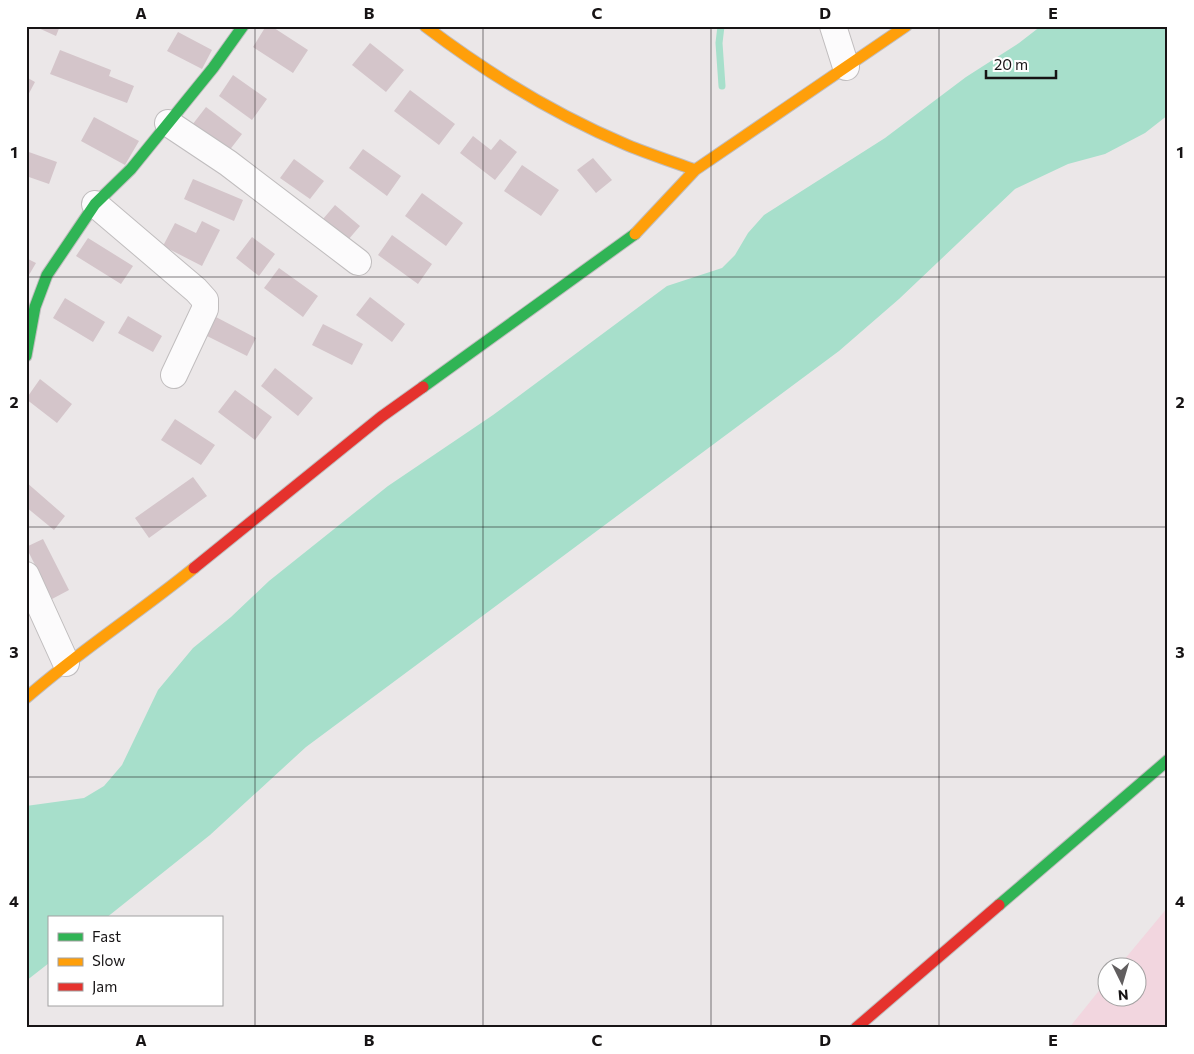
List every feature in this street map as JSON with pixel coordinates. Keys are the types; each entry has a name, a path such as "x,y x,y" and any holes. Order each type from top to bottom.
{"street":[{"path":"26,356 35,307 47,275 95,204 131,169 213,68 243,26"},
{"path":"425,26 471,61 562,112 627,144 695,170"},
{"path":"832,26 846,67"},
{"path":"26,698 66,664 138,613 381,417 634,235 695,170 906,26"},
{"path":"168,123 235,168 358,262"},
{"path":"95,204 196,290 205,300 205,309 174,374"},
{"path":"26,575 66,664"},
{"path":"856,1028 1168,760"}],"shaded area":[{"path":"1041,26 1168,26 1168,115 1145,133 1105,154 1068,164 1015,189 899,299 839,351 306,747 210,835 109,916 48,916 48,964 26,981 26,806 84,798 104,786 122,765 158,690 193,648 231,617 269,581 388,486 493,415 667,286 722,268 735,255 748,233 764,215 885,138 966,77 1019,43"},
{"path":"1168,907 1168,1027 1069,1028 1096,994 1096,1006 1146,1006 1146,956 1127,956"}],"building":[{"path":"34,26 60,26 56,36"},
{"path":"266,26 271,26 308,50 293,73 253,47"},
{"path":"178,32 212,50 202,69 167,51"},
{"path":"370,43 404,70 386,92 352,65"},
{"path":"60,50 111,70 109,76 134,86 127,103 50,74"},
{"path":"233,75 267,99 252,120 219,96"},
{"path":"26,77 35,82 26,99"},
{"path":"410,90 455,124 439,145 394,111"},
{"path":"206,107 242,134 225,156 189,129"},
{"path":"94,117 139,141 125,165 81,141"},
{"path":"473,136 491,150 500,139 517,152 495,180 460,153"},
{"path":"363,149 401,176 387,196 349,168"},
{"path":"26,151 57,162 49,184 26,176"},
{"path":"593,158 612,180 596,193 577,170"},
{"path":"294,159 324,181 310,199 280,178"},
{"path":"522,165 559,190 541,216 504,191"},
{"path":"193,179 243,200 234,221 184,199"},
{"path":"422,193 463,223 446,246 405,216"},
{"path":"335,205 360,226 348,240 323,219"},
{"path":"202,221 220,230 202,266 163,246 175,223 196,233"},
{"path":"392,235 432,264 418,284 378,255"},
{"path":"252,237 275,254 259,276 236,258"},
{"path":"88,238 133,266 121,284 76,256"},
{"path":"26,258 36,263 26,280"},
{"path":"279,268 318,296 303,317 264,288"},
{"path":"370,297 405,324 392,342 356,315"},
{"path":"65,298 105,322 93,342 53,318"},
{"path":"128,316 162,336 153,352 118,333"},
{"path":"214,316 256,338 247,356 205,335"},
{"path":"323,324 363,344 352,365 312,345"},
{"path":"275,368 313,398 298,416 261,386"},
{"path":"40,379 72,404 57,423 26,399"},
{"path":"235,390 272,417 255,440 218,412"},
{"path":"175,419 215,445 201,465 161,440"},
{"path":"193,477 207,496 149,538 135,518"},
{"path":"26,482 65,516 54,530 26,507"},
{"path":"43,539 69,590 52,599 26,547"}],"waterway":[{"path":"721,26 719,43 722,86"}],"traffic: fast":[{"path":"26,356 35,307 47,275 95,204 131,169 213,68 243,26"},
{"path":"423,387 635,234"},
{"path":"999,905 1168,760"}],"traffic: slow":[{"path":"425,26 497,76 548,107 627,145 695,170"},
{"path":"635,234 695,170 906,26"},
{"path":"26,698 67,664 194,568"}],"traffic: jam":[{"path":"194,568 381,417 423,387"},
{"path":"856,1028 999,905"}]}
